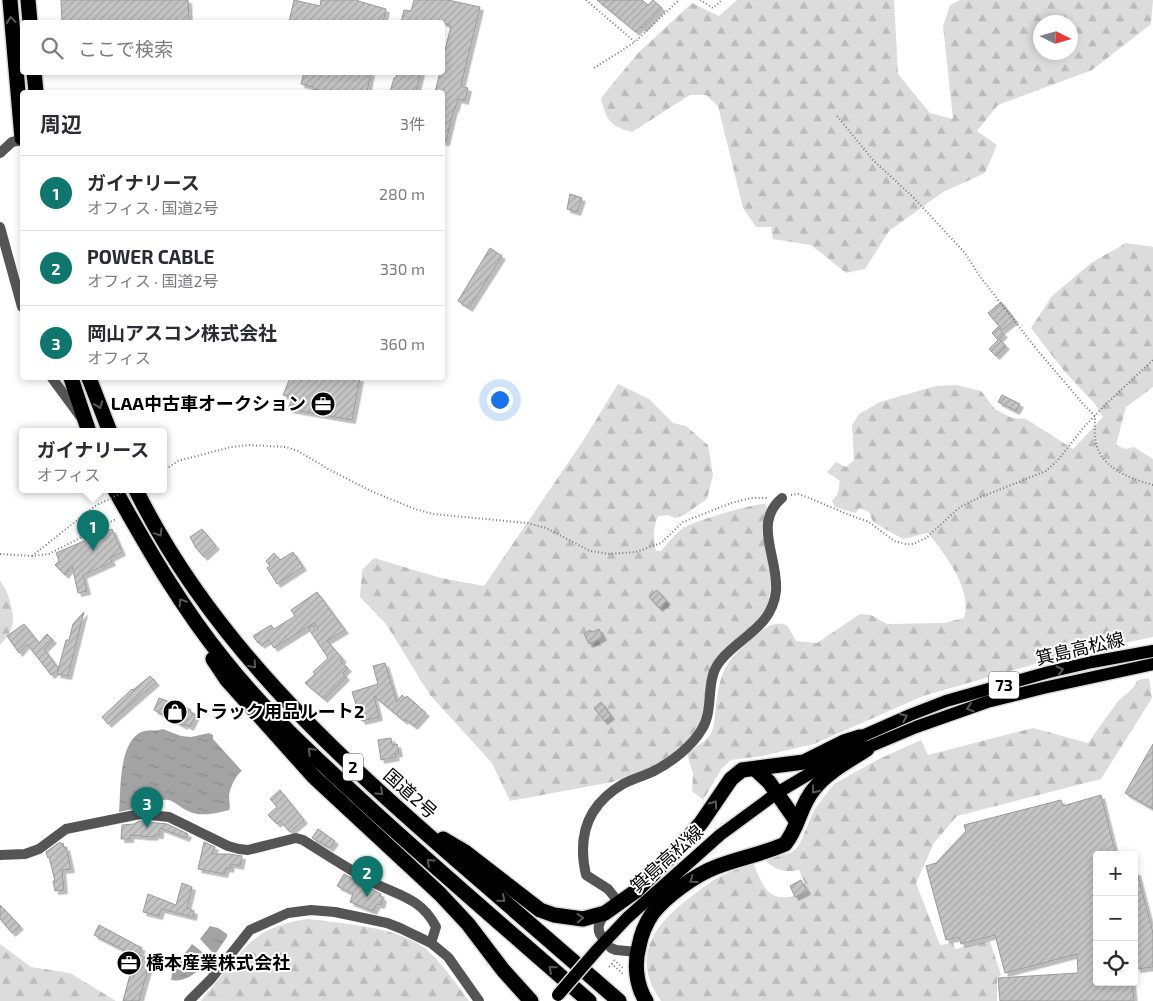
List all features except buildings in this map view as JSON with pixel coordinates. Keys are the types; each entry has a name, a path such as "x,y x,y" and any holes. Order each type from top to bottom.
{"highway":[{"path":"10,0 20,116"},
{"path":"28,0 30,20"},
{"path":"34,75 36,90"},
{"path":"72,380 88,428"},
{"path":"90,380 108,428"},
{"name":"国道2号","path":"117,493 143,540 196,624 226,662 265,706 334,775 434,866 589,1001"},
{"name":"国道2号","path":"138,493 149,516 195,591 250,662 296,712 405,816 619,1001"},
{"path":"196,624 209,654 227,680 275,736 314,776 440,894 468,924 503,970 531,1001"},
{"path":"405,816 465,852 540,910 554,915 584,919 606,913 636,891 681,846 701,823 731,779 742,770 804,762 844,742 863,743"},
{"path":"646,1001 638,984 636,970 637,952 641,935 652,915 668,898 700,875 715,867 785,844 793,834 803,807 814,789 863,743"},
{"path":"755,769 762,774 778,793 797,822"}],"main road":[{"name":"箕島高松線","path":"556,998 627,918 720,835 778,793 910,715 946,701 1083,664 1153,651"},
{"name":"箕島高松線","path":"863,743 987,702 1153,664"}],"street":[{"path":"0,153 12,142 20,140"},
{"path":"0,227 20,300"},
{"path":"53,380 88,428"},
{"path":"620,904 608,889 586,875 582,851 589,817 598,804 623,784 655,771 678,755 696,740 704,727 709,712 713,673 720,661 763,624 774,601 776,570 768,541 767,528 774,504 782,498"},
{"path":"0,855 25,854 39,849 66,829 140,814 169,817 238,849 248,850 296,838 303,840 372,882 403,895 420,906 430,915 436,926 431,943"},
{"path":"189,1001 211,978 250,930 288,913 311,910 344,914 394,926 431,943 448,957 479,1001"},
{"path":"602,937 598,932 598,925 606,913"},
{"path":"611,948 637,952"}],"path":[{"path":"586,0 635,42"},
{"path":"594,68 635,42 679,0"},
{"path":"700,0 713,8 722,0"},
{"path":"837,116 874,160 913,197 965,253 981,278 1038,350 1084,406 1095,416 1096,443 1100,456 1114,469 1153,485"},
{"path":"167,468 178,461 231,447 249,445 286,447 298,450 330,470 373,492 415,509 433,514 527,523 546,528 590,551 610,554 636,552 662,543 683,522 731,503 752,498 782,498 798,494 869,522 894,541 913,544 926,538 960,507 1046,471 1058,460 1095,416 1153,360"},
{"path":"32,556 95,506 121,493"},
{"path":"0,554 32,556 48,554 128,513"},
{"path":"609,967 612,964 624,974 627,972 612,959"}],"green space":[{"path":"737,0 894,0 898,74 930,113 953,119 943,26 950,5 960,0 1153,0 1151,24 1092,70 998,105 977,131 997,145 985,173 943,192 889,231 865,269 846,273 811,245 773,239 771,227 756,227 743,208 718,106 706,95 690,95 632,132 614,124 607,117 601,98 638,53 692,3 719,16"},
{"path":"1126,243 1153,247 1153,387 1126,407 1116,445 1125,449 1134,447 1153,459 1153,637 1063,656 923,696 814,744 762,756 731,760 722,768 703,800 692,791 693,774 687,754 704,741 712,731 720,682 726,666 737,653 765,628 777,624 787,625 796,641 817,643 860,614 871,615 887,624 944,623 964,618 966,607 961,584 942,551 928,533 903,539 873,522 869,512 860,508 855,513 835,507 832,501 838,493 840,481 827,472 836,462 846,467 854,460 852,425 859,414 880,402 936,386 956,385 981,391 995,409 1012,418 1026,419 1073,449 1103,417 1095,404 1064,371 1031,328 1052,296 1091,263"},
{"path":"618,384 649,399 673,423 686,426 708,445 713,475 707,499 684,515 675,518 668,515 658,516 654,534 656,551 661,551 677,533 689,525 737,510 765,504 767,508 762,531 772,570 772,583 767,608 759,619 716,659 700,723 678,751 647,770 612,782 510,801 492,763 430,695 386,624 360,597 362,570 374,558 441,578 484,586 583,441"},
{"path":"0,581 9,598 13,622 11,630 0,645"},
{"path":"1149,678 1152,698 1101,779 957,816 934,843 916,883 940,945 953,943 955,949 990,941 1001,975 997,978 997,1001 661,1001 651,984 647,969 647,954 659,927 669,915 712,881 753,863 766,889 775,896 786,897 808,891 799,870 781,870 772,866 766,860 790,853 796,849 814,810 834,784 877,760 921,740 928,755 1033,728 1088,743 1118,701 1132,689 1138,680"},
{"path":"308,919 370,927 415,942 438,961 469,1001 201,1001 240,953 258,936 282,925"},
{"path":"0,944 31,967 70,973 116,1001 0,1001"}],"water":[{"path":"163,729 181,736 191,737 209,733 213,735 213,739 242,771 235,779 230,790 229,810 199,814 185,809 172,801 163,800 152,807 148,806 119,812 122,769 128,747 141,732"},
{"path":"210,926 218,928 227,934 227,937 216,953 213,953 200,939"},
{"path":"192,944 211,959 188,977 171,980 173,969"}],"place":[{"name":"LAA中古車オークション","path":"323,404"},
{"name":"ガイナリース","path":"93,551"},
{"name":"トラック用品ルート2","path":"175,712"},
{"name":"岡山アスコン株式会社","path":"147,828"},
{"name":"POWER CABLE","path":"367,897"},
{"name":"橋本産業株式会社","path":"129,963"}]}
